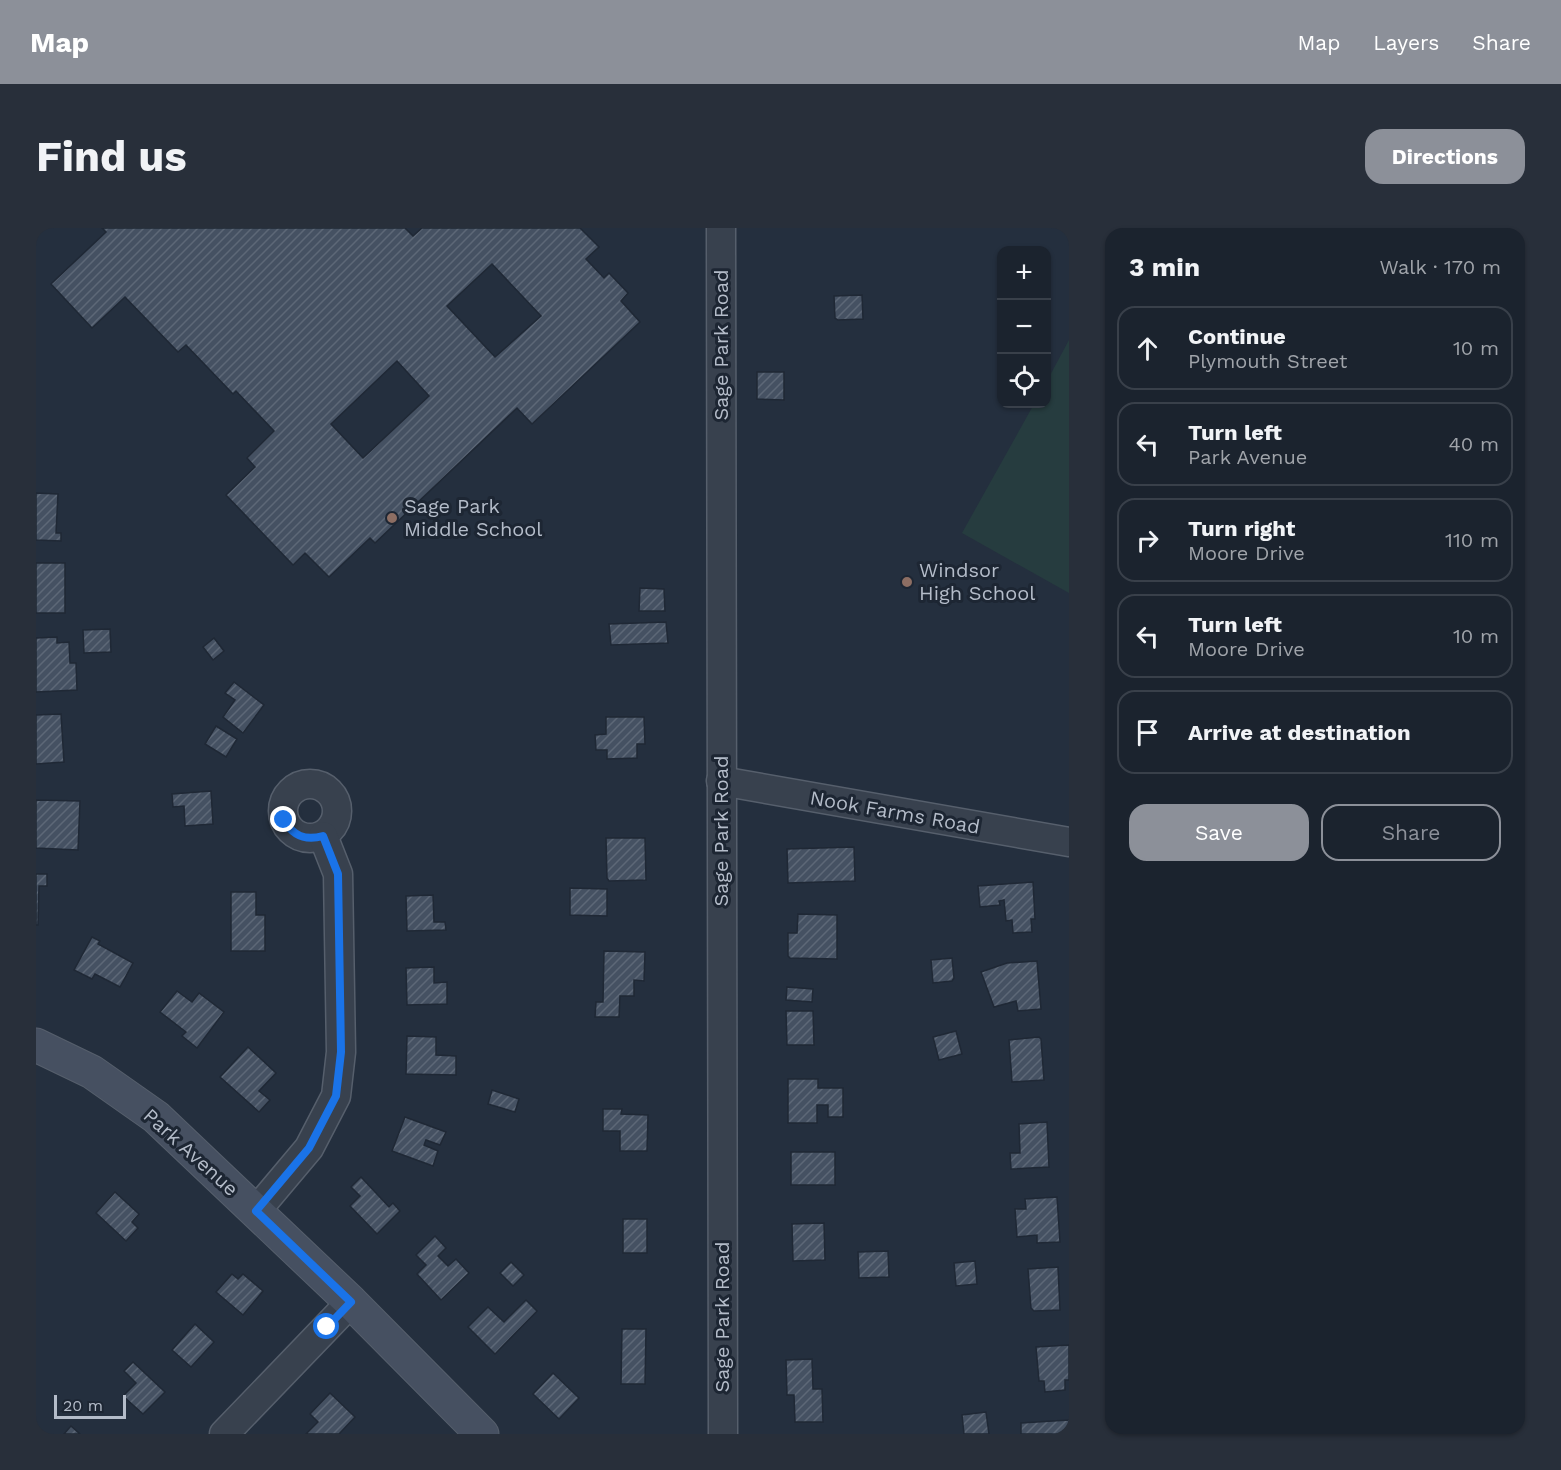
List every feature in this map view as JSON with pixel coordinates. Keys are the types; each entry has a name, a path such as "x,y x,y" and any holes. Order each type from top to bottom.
{"main road":[{"name":"Park Avenue","path":"36,1045 92,1072 156,1117 351,1302 482,1434"}],"street":[{"name":"Sage Park Road","path":"721,228 723,1434"},
{"name":"Nook Farms Road","path":"721,782 1069,842"},
{"path":"256,1211 309,1148 336,1096 341,1052 338,874 323,836"},
{"path":"224,1434 351,1302"}],"green space":[{"path":"1069,340 1069,593 962,533 1032,408 1051,408 1051,374"}],"building":[{"path":"102,228 405,228 413,236 422,228 580,228 599,247 586,259 604,278 609,273 628,293 621,301 640,322 532,424 517,408 375,543 370,538 329,577 305,553 293,565 226,495 255,467 247,458 274,431 236,391 233,394 186,345 178,352 125,297 92,328 51,284 106,232","holes":["492,264 541,316 495,357 447,306","397,361 429,396 363,458 331,424"]},
{"path":"862,295 863,319 838,320 835,318 834,296"},
{"path":"757,372 784,372 784,400 757,399"},
{"path":"36,493 58,494 56,533 61,533 61,541 36,540"},
{"path":"36,563 65,563 65,613 36,613"},
{"path":"640,588 664,589 665,611 639,611"},
{"path":"666,622 668,643 611,645 609,624"},
{"path":"110,629 111,652 84,653 83,630"},
{"path":"57,637 57,643 69,642 70,663 76,663 77,690 36,692 36,638"},
{"path":"214,638 224,651 213,660 203,647"},
{"path":"234,682 264,705 243,733 223,717 235,700 225,693"},
{"path":"61,714 64,762 36,764 36,715"},
{"path":"606,717 644,717 645,744 637,744 637,758 607,759 607,750 596,750 595,735 606,734"},
{"path":"216,726 237,739 226,757 205,744"},
{"path":"211,791 213,824 185,826 184,806 173,807 172,794"},
{"path":"36,800 80,801 78,850 36,848"},
{"path":"606,838 645,838 646,880 609,881"},
{"path":"854,847 855,881 788,883 787,849"},
{"path":"36,874 47,874 47,886 39,886 38,925 36,925"},
{"path":"1033,882 1035,919 1031,919 1032,932 1013,933 1012,920 1006,921 1004,900 999,901 1000,905 980,907 978,886"},
{"path":"570,888 607,889 607,916 570,915"},
{"path":"231,892 256,892 256,915 265,915 265,951 231,951"},
{"path":"433,895 434,922 445,922 446,930 407,931 406,896"},
{"path":"798,914 837,915 837,959 790,958 788,956 788,933 797,933"},
{"path":"92,937 100,941 98,944 133,963 120,987 95,974 92,979 74,970"},
{"path":"604,951 645,952 644,981 634,980 634,996 620,996 619,1017 595,1017 596,1002 603,1002"},
{"path":"952,958 954,978 952,981 933,983 931,960"},
{"path":"1037,961 1041,1009 1018,1011 1016,1001 994,1007 981,972 1007,963"},
{"path":"434,967 434,983 447,982 447,1004 407,1005 406,968"},
{"path":"787,987 813,989 812,1002 786,1000"},
{"path":"177,991 192,1002 199,993 224,1012 197,1048 182,1036 186,1032 160,1012"},
{"path":"786,1011 813,1011 814,1045 787,1045"},
{"path":"956,1031 962,1054 939,1060 933,1037"},
{"path":"407,1036 436,1037 436,1055 456,1056 456,1075 406,1074"},
{"path":"1039,1037 1044,1080 1012,1082 1009,1040"},
{"path":"248,1047 276,1073 259,1091 270,1100 259,1112 220,1077"},
{"path":"788,1079 818,1079 818,1088 843,1088 843,1117 828,1117 828,1105 817,1105 817,1123 788,1123"},
{"path":"492,1090 519,1099 515,1112 488,1104"},
{"path":"603,1109 622,1109 621,1114 648,1115 647,1151 620,1151 620,1131 603,1131"},
{"path":"405,1117 446,1132 440,1145 426,1140 424,1145 438,1151 433,1166 392,1151"},
{"path":"1047,1122 1049,1167 1011,1169 1010,1153 1020,1153 1019,1124"},
{"path":"791,1152 835,1152 835,1185 791,1185"},
{"path":"361,1177 389,1207 393,1203 400,1211 377,1234 350,1206 360,1196 351,1187"},
{"path":"115,1192 139,1214 132,1222 138,1228 126,1241 96,1213"},
{"path":"1057,1197 1060,1242 1037,1243 1037,1235 1017,1237 1015,1209 1026,1209 1025,1199"},
{"path":"623,1219 647,1219 647,1253 623,1253"},
{"path":"824,1223 825,1260 793,1261 792,1224"},
{"path":"435,1236 446,1248 438,1256 448,1266 456,1259 469,1273 441,1300 417,1274 426,1265 416,1255"},
{"path":"888,1251 889,1277 859,1278 858,1252"},
{"path":"975,1261 977,1284 956,1286 954,1263"},
{"path":"511,1262 524,1275 513,1286 500,1273"},
{"path":"1058,1267 1060,1310 1034,1311 1031,1308 1028,1269"},
{"path":"232,1274 238,1279 243,1274 263,1291 243,1315 216,1292"},
{"path":"526,1300 537,1311 495,1354 468,1327 488,1307 504,1322"},
{"path":"195,1324 214,1342 191,1367 172,1350"},
{"path":"622,1329 646,1329 645,1384 621,1384"},
{"path":"1069,1345 1069,1380 1065,1380 1065,1390 1045,1392 1044,1381 1039,1381 1036,1347"},
{"path":"812,1359 813,1389 822,1389 823,1422 795,1422 794,1395 787,1395 786,1360"},
{"path":"133,1362 165,1392 143,1414 123,1396 136,1383 124,1371"},
{"path":"553,1373 579,1398 559,1419 533,1394"},
{"path":"330,1393 355,1417 339,1434 306,1434 318,1422 310,1414"},
{"path":"986,1412 989,1434 964,1434 962,1415"},
{"path":"1069,1420 1069,1434 1021,1434 1021,1423"},
{"path":"71,1426 80,1434 64,1434"}],"place":[{"name":"Sage Park Middle School","path":"392,518"},
{"name":"Windsor High School","path":"907,582"}],"route":[{"path":"284,820 296,834 305,838 323,836 338,874 341,1052 336,1096 309,1148 256,1211 351,1302 327,1327"}]}
